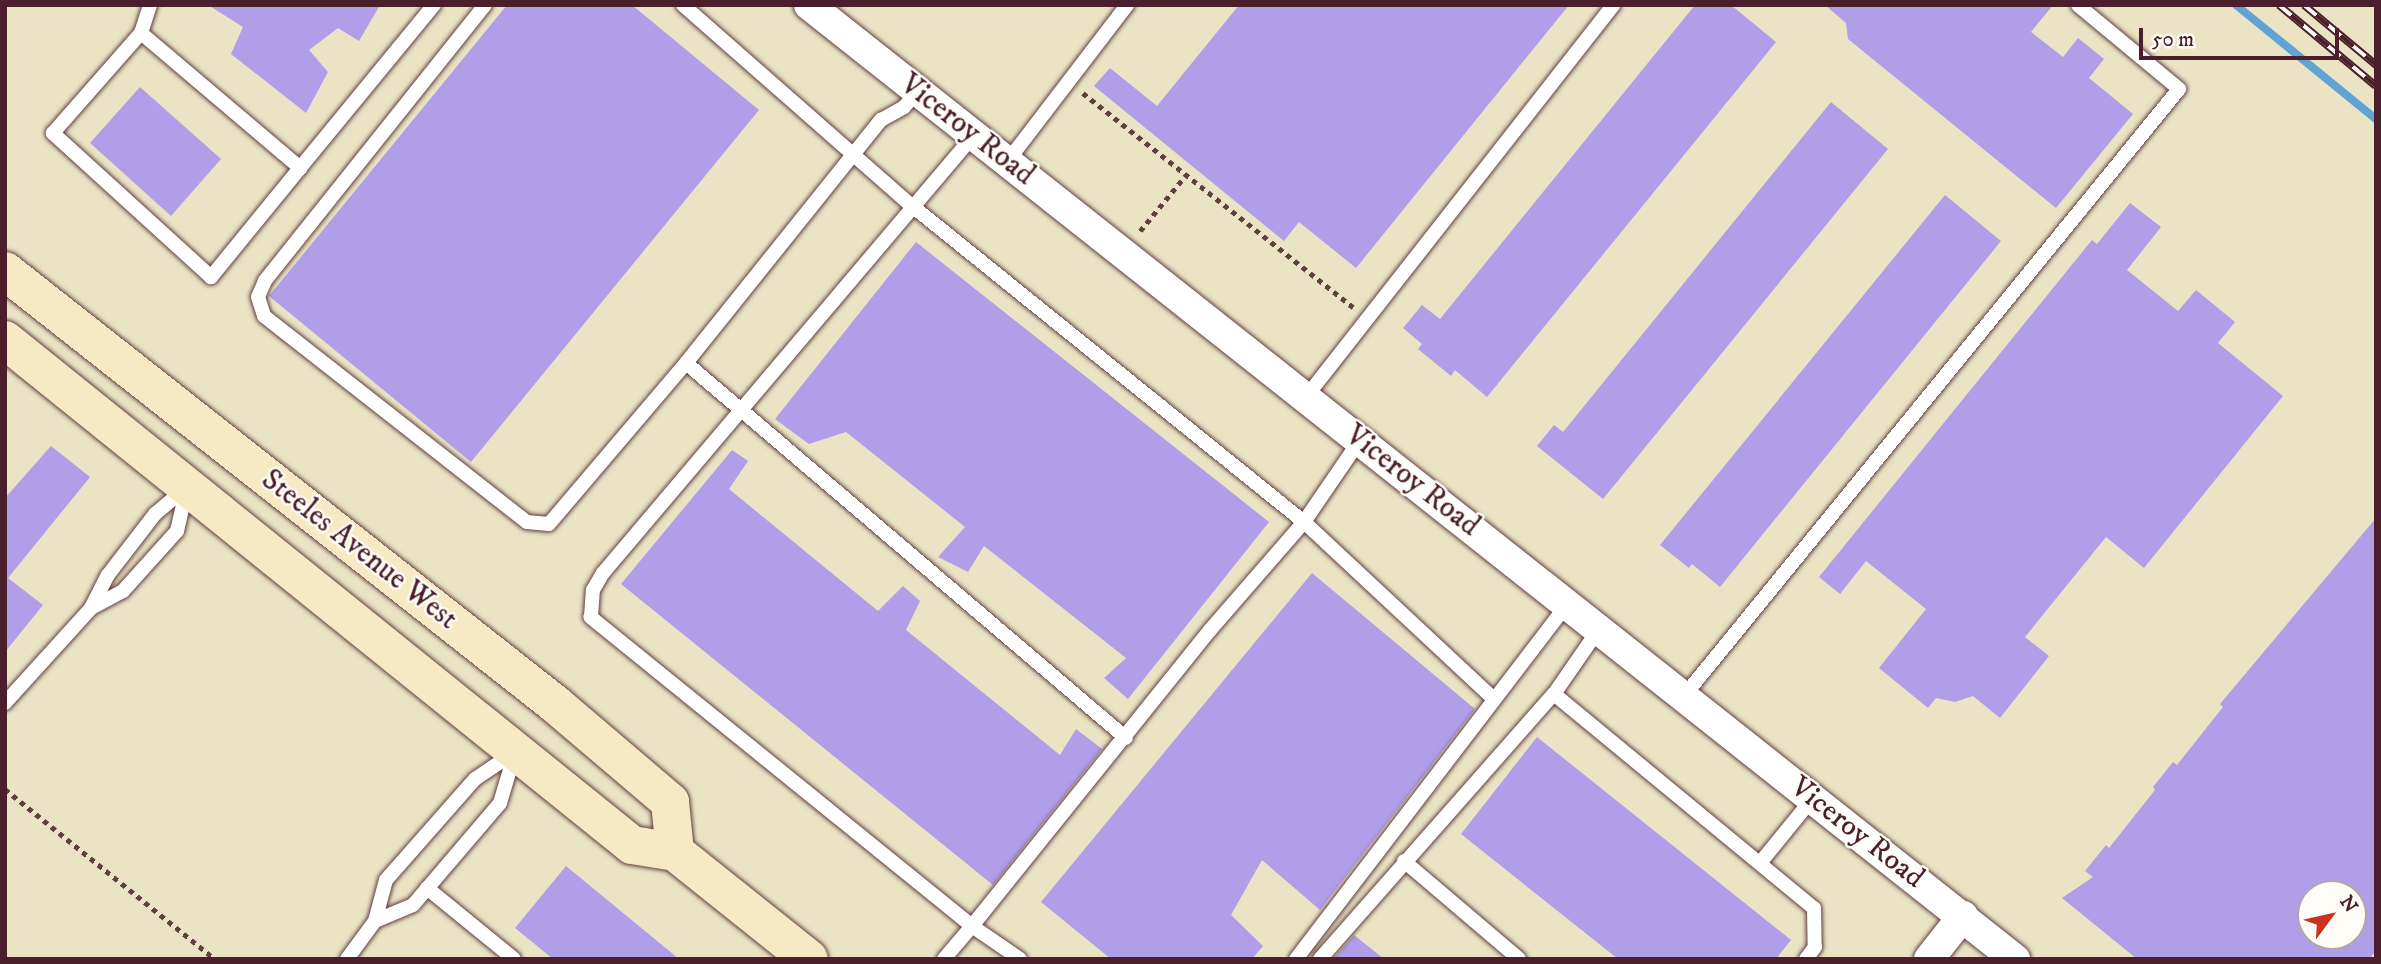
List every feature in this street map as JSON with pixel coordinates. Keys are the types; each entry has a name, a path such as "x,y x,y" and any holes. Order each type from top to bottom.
{"main road":[{"name":"Steeles Avenue West","path":"5,271 555,704 670,802 675,852"},
{"name":"Steeles Avenue West","path":"5,340 632,845 675,852 809,959"},
{"path":"516,751 555,704"}],"street":[{"name":"Viceroy Road","path":"827,11 918,91 2015,959"},
{"path":"1929,959 1963,916"}],"lane":[{"path":"150,5 141,33 53,133 211,276 434,5"},
{"path":"485,5 265,281 258,297 264,316 527,522 549,524 686,363 880,120 904,107 918,91"},
{"path":"683,5 854,151 911,205 1304,522 1494,699"},
{"path":"1007,162 1127,5"},
{"path":"1306,397 1613,5"},
{"path":"1684,696 2179,89 2078,5"},
{"path":"141,33 300,169"},
{"path":"974,135 911,205 603,573 593,590 591,617 972,926 1020,959"},
{"path":"686,363 738,411 1126,738"},
{"path":"944,959 1126,738 1210,630 1304,522 1360,440"},
{"path":"5,703 91,608 108,575 155,514 188,486"},
{"path":"91,608 124,591 177,531 188,486"},
{"path":"1296,959 1567,604"},
{"path":"1320,959 1554,694 1599,629"},
{"path":"1554,694 1814,908 1815,947 1806,959"},
{"path":"374,921 413,905 500,803 516,751"},
{"path":"347,959 374,921 386,880 475,779 516,751"},
{"path":"1760,863 1813,798"},
{"path":"1404,861 1519,959"},
{"path":"427,888 514,959"}],"path":[{"path":"1069,82 1367,318"},
{"path":"1123,253 1186,175"},
{"path":"5,789 215,959"}],"building":[{"path":"208,5 380,5 359,41 338,28 309,50 328,72 306,113 231,54 243,27"},
{"path":"507,5 632,5 759,110 471,462 269,296"},
{"path":"1239,5 1569,5 1356,268 1299,222 1284,241 1094,86 1110,68 1157,106"},
{"path":"1695,5 1731,5 1776,42 1487,397 1455,370 1451,376 1418,349 1422,344 1403,328 1422,305 1440,319"},
{"path":"1825,5 2053,5 2031,32 2063,57 2078,38 2104,59 2089,78 2133,114 2056,208 1848,39 1846,23"},
{"path":"140,87 221,159 171,216 90,143"},
{"path":"1831,102 1888,149 1603,499 1537,446 1554,425 1563,432"},
{"path":"1945,195 2001,241 1720,587 1692,564 1689,568 1660,545"},
{"path":"2130,203 2161,227 2127,270 2178,311 2196,290 2235,322 2218,343 2283,396 2144,568 2106,537 2025,637 2049,656 2000,718 1973,696 1955,702 1936,698 1928,708 1879,668 1926,609 1866,561 1840,594 1819,577 2092,240 2097,244"},
{"path":"916,242 1269,522 1128,699 1104,678 1126,658 984,546 968,572 938,557 965,527 846,432 809,444 775,419"},
{"path":"51,446 90,477 8,578 43,605 5,652 5,498"},
{"path":"732,450 748,461 729,489 878,611 903,586 920,601 906,630 1060,755 1076,729 1102,749 993,885 621,584"},
{"path":"2376,518 2376,951 2369,959 2137,959 2062,898 2093,877 2085,871 2106,845 2109,848 2155,790 2153,787 2173,762 2177,765 2223,707 2220,704"},
{"path":"1312,573 1475,709 1320,910 1262,860 1231,915 1263,946 1252,959 1111,959 1041,902"},
{"path":"1537,737 1791,940 1776,959 1618,959 1461,834"},
{"path":"566,866 679,959 553,959 515,928"},
{"path":"1354,935 1384,959 1333,959"}],"waterway":[{"path":"2236,5 2376,119"}],"railway":[{"path":"2279,5 2376,86"},
{"path":"2304,5 2376,65"}]}
